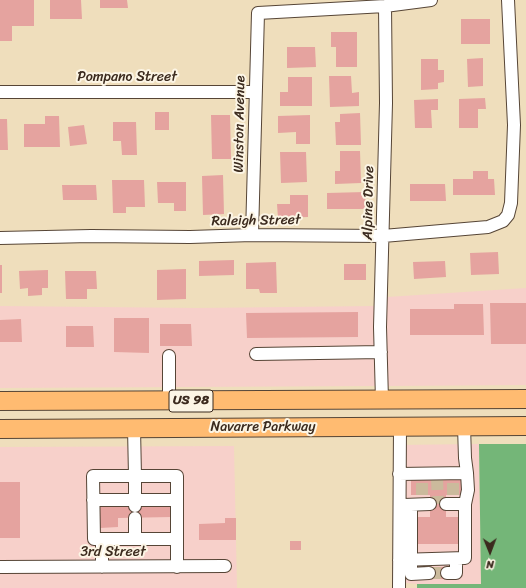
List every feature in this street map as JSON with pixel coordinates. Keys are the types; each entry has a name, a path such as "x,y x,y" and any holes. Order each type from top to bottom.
{"highway":[{"name":"Navarre Parkway","path":"0,401 526,399"},
{"path":"208,428 222,420 367,418 376,411 382,400"},
{"path":"400,426 404,416 412,411 423,409 526,408"},
{"name":"Navarre Parkway","path":"0,429 526,426"}],"street":[{"path":"385,6 431,0"},
{"name":"Raleigh Street","path":"0,238 91,236 190,237 252,235 383,236 488,227 503,220 508,215 511,203 514,125 508,0"},
{"name":"Winston Avenue","path":"252,235 258,13 385,6"},
{"name":"Alpine Drive","path":"382,400 380,327 386,103 385,6"},
{"name":"Pompano Street","path":"0,92 255,92"},
{"path":"256,354 381,352"},
{"path":"169,356 169,401"},
{"path":"398,588 417,502 399,474 400,426"},
{"path":"405,560 465,558 454,502 468,490 464,426"},
{"path":"134,428 135,539"},
{"path":"399,474 453,476 467,473"},
{"path":"177,539 94,539 93,476 177,476 177,500 177,539 177,567"},
{"path":"94,500 135,508 177,500"},
{"path":"102,539 102,567"},
{"path":"447,573 456,573 456,559"},
{"path":"405,560 411,574 429,573"},
{"name":"3rd Street","path":"0,567 225,566"}],"shaded area":[{"path":"526,288 526,385 388,386 386,327 387,297"},
{"path":"0,306 197,308 375,306 376,386 0,388"},
{"path":"479,444 481,585 417,584 396,582 396,445"},
{"path":"234,446 237,588 0,588 0,573 231,572 230,560 0,561 0,447"}],"green space":[{"path":"479,444 526,444 526,588 417,588 417,584 481,584"}],"building":[{"path":"0,0 34,0 34,26 12,26 12,41 0,41"},
{"path":"50,0 81,0 82,19 50,19"},
{"path":"100,0 127,0 128,8 100,8"},
{"path":"461,19 490,19 490,44 461,44"},
{"path":"331,32 357,32 357,67 336,67 336,47 331,47"},
{"path":"287,47 315,47 316,67 287,68"},
{"path":"483,58 483,86 468,87 467,59"},
{"path":"421,59 438,59 438,70 444,70 444,82 438,83 438,89 421,90"},
{"path":"329,76 351,76 352,93 359,92 359,106 330,107"},
{"path":"288,77 312,77 312,106 280,106 280,92 288,92"},
{"path":"485,98 486,109 478,109 478,128 459,128 459,99"},
{"path":"438,99 438,110 431,110 432,128 415,128 414,100"},
{"path":"155,112 169,112 169,130 155,130"},
{"path":"360,113 361,145 336,145 335,122 340,122 340,114"},
{"path":"211,115 230,115 231,159 212,159"},
{"path":"310,115 310,144 296,144 296,132 278,133 278,116"},
{"path":"45,116 59,116 60,147 24,147 24,124 45,124"},
{"path":"0,119 7,119 8,150 0,150"},
{"path":"113,122 136,122 137,155 122,155 121,141 113,141"},
{"path":"84,125 87,144 70,146 68,127"},
{"path":"340,151 360,151 361,183 335,184 335,171 340,171"},
{"path":"280,152 306,152 307,182 281,183"},
{"path":"473,171 488,171 488,179 494,179 495,195 453,195 453,179 473,179"},
{"path":"223,175 224,214 203,215 202,176"},
{"path":"112,180 144,180 145,207 126,207 126,213 113,213"},
{"path":"157,182 186,182 186,211 174,211 174,203 158,203"},
{"path":"410,184 445,184 446,201 410,201"},
{"path":"62,185 96,185 97,200 63,200"},
{"path":"365,192 366,209 327,209 327,193"},
{"path":"290,195 308,195 308,217 278,218 277,204 290,204"},
{"path":"498,252 499,274 471,275 470,253"},
{"path":"234,260 234,275 199,276 199,261"},
{"path":"445,261 446,277 414,279 413,262"},
{"path":"276,262 277,293 260,293 259,289 246,289 246,263"},
{"path":"344,264 366,264 366,280 344,280"},
{"path":"0,265 2,265 2,293 0,293"},
{"path":"186,269 186,299 157,300 157,270"},
{"path":"48,270 48,288 42,288 42,295 28,296 28,288 20,289 19,271"},
{"path":"65,271 96,271 97,289 87,289 87,299 66,299"},
{"path":"490,303 526,303 526,344 491,344"},
{"path":"454,304 483,304 484,335 410,335 410,309 454,309"},
{"path":"358,312 358,337 247,338 246,313"},
{"path":"114,318 149,318 149,353 114,352"},
{"path":"21,319 22,342 0,342 0,320"},
{"path":"160,324 191,324 192,346 160,346"},
{"path":"66,326 93,326 94,347 66,347"},
{"path":"411,478 466,478 466,495 446,495 446,517 459,517 459,544 418,544 418,517 430,517 430,495 411,495"},
{"path":"0,482 20,482 20,538 0,538"},
{"path":"172,505 172,517 118,518 118,527 100,528 99,506"},
{"path":"225,518 236,518 236,540 199,540 199,524 225,523"},
{"path":"290,541 301,541 301,550 290,550"},
{"path":"429,567 447,567 447,579 429,579"}],"tunnel":[{"path":"422,478 422,495"},
{"path":"437,478 438,504"},
{"path":"453,478 453,495"},
{"path":"429,573 447,573"}]}
